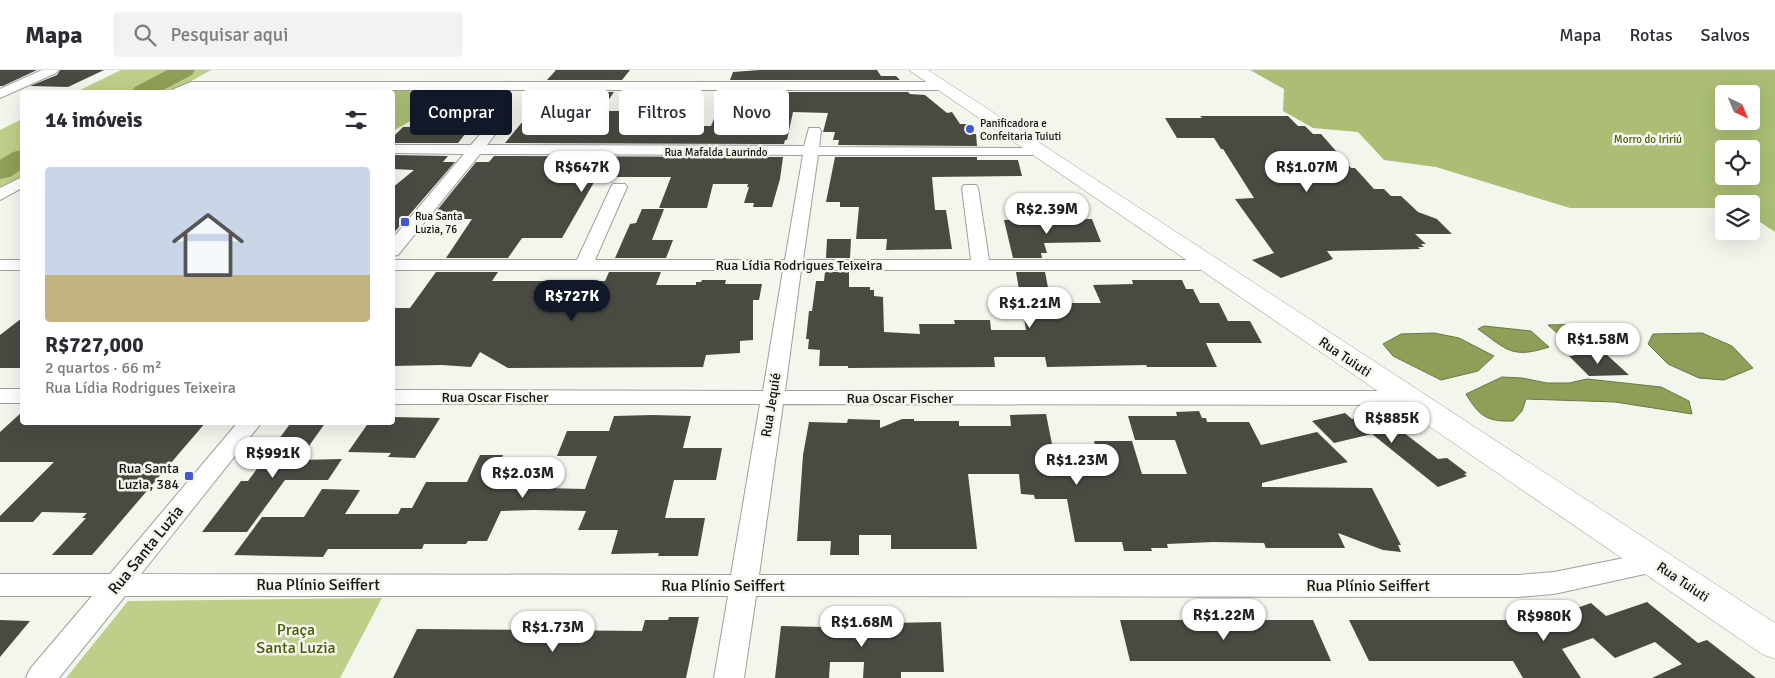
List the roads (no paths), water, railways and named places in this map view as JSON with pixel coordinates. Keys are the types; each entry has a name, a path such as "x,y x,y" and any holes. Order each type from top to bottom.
{"main road":[{"name":"Rua Tuiuti","path":"917,70 1775,643"}],"street":[{"path":"0,94 52,70"},
{"path":"275,86 292,75"},
{"path":"400,86 413,75"},
{"path":"183,90 191,86 940,86"},
{"path":"395,247 488,135"},
{"name":"Rua Mafalda Laurindo","path":"395,149 475,151 812,142 1040,152"},
{"name":"Rua Jequié","path":"729,678 812,142"},
{"path":"0,195 20,183"},
{"path":"584,265 619,187"},
{"path":"970,188 981,264"},
{"name":"Rua Lídia Rodrigues Teixeira","path":"395,265 1206,264"},
{"path":"0,265 20,265"},
{"path":"0,396 20,396"},
{"name":"Rua Oscar Fischer","path":"395,397 1407,398"},
{"name":"Rua Santa Luzia","path":"40,678 249,425"},
{"name":"Rua Plínio Seiffert","path":"0,585 1518,586 1554,583 1654,562"}],"waterway":[{"path":"147,90 184,70"},
{"path":"0,171 20,159"}],"place":[{"name":"Panificadora e Confeitaria Tuiuti","path":"970,129"},
{"name":"Rua Santa Luzia, 76","path":"405,222"},
{"name":"Rua Santa Luzia, 384","path":"189,476"}],"park label":[{"name":"Morro do Iririú","path":"1648,139"},
{"name":"Praça Santa Luzia","path":"296,639"}]}
